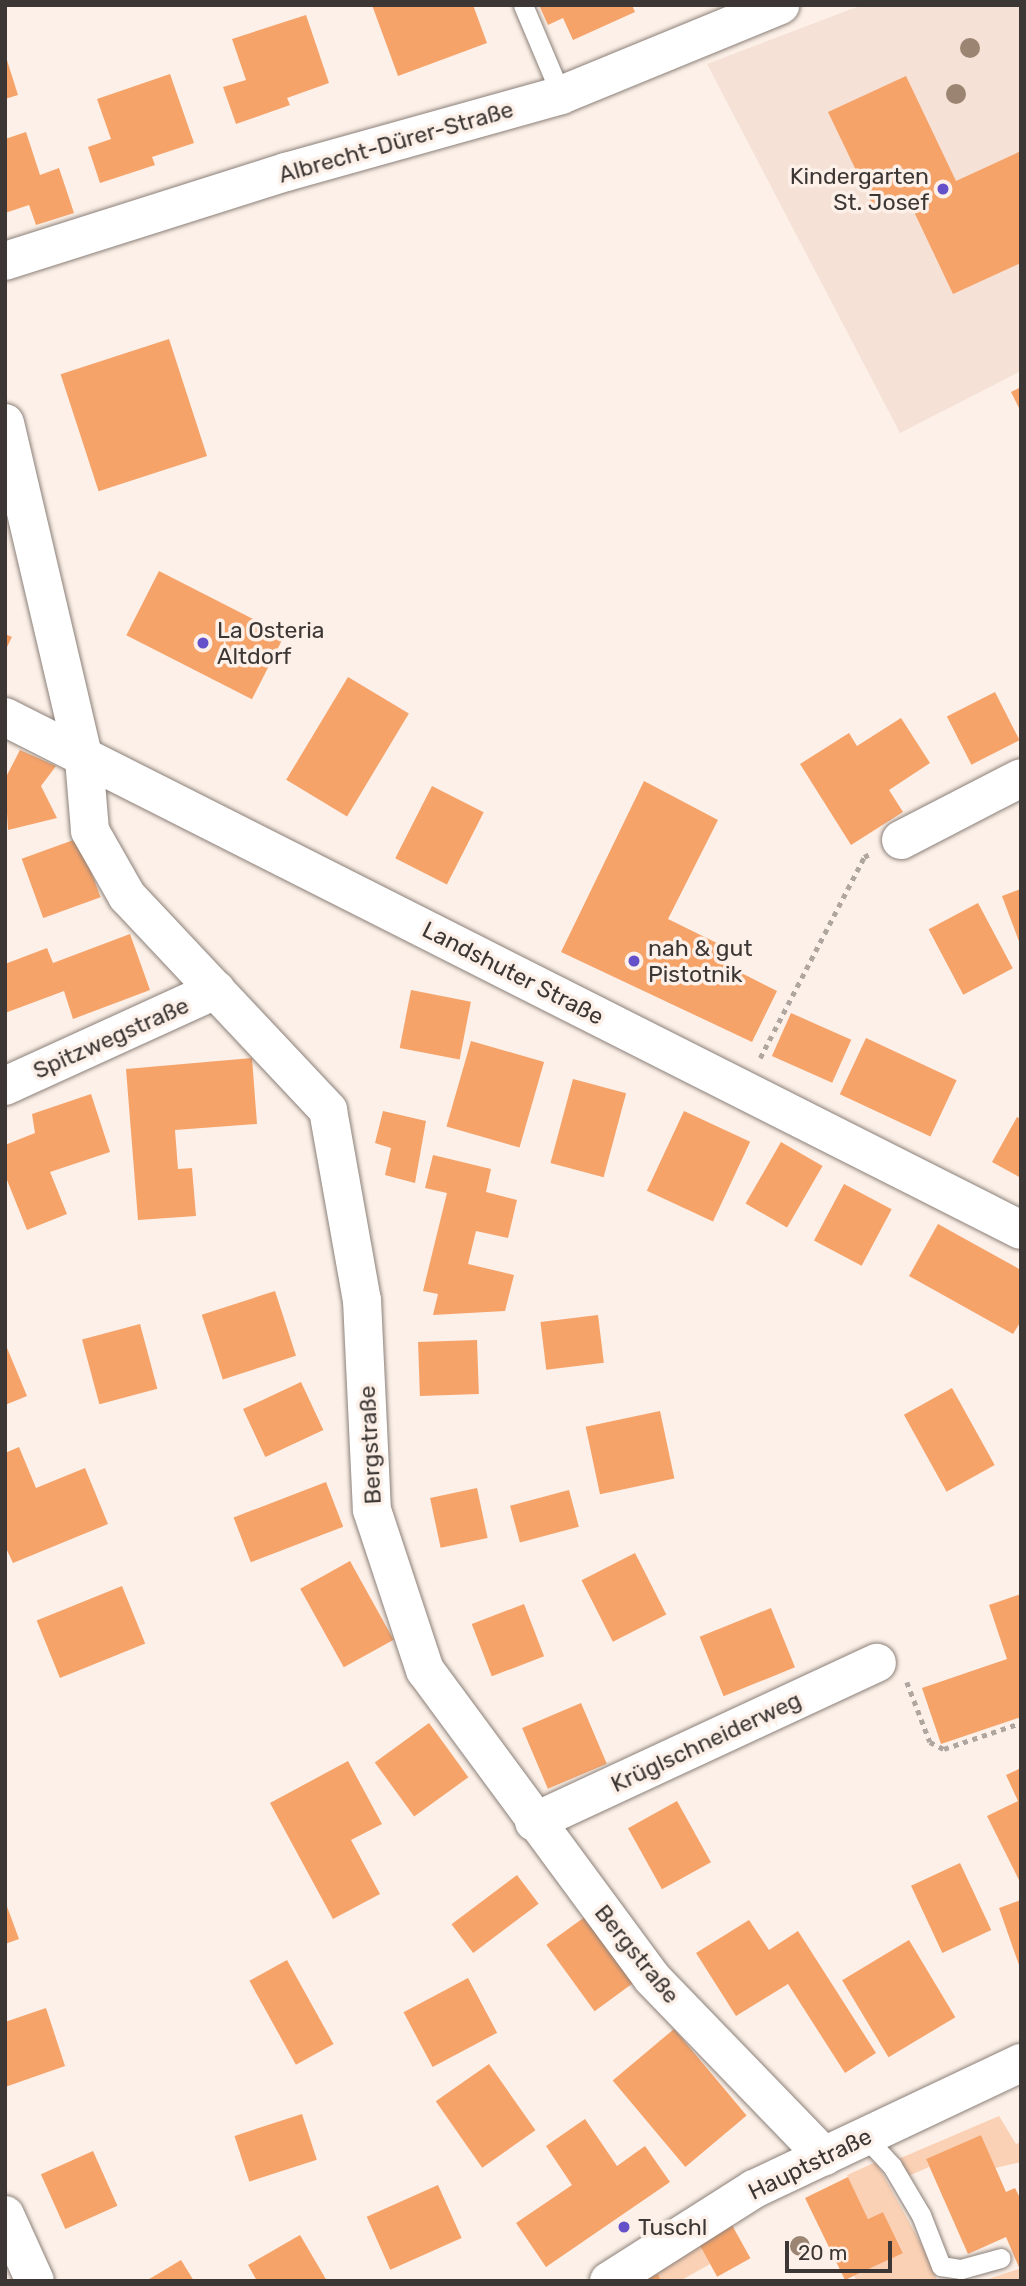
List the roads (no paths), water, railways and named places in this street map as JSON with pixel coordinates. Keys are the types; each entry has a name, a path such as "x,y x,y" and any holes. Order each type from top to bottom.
{"street":[{"name":"Albrecht-Dürer-Straße","path":"5,261 286,172 561,95 780,5"},
{"name":"Bergstraße","path":"5,424 84,758 90,831 127,896 328,1110 362,1300 372,1510 425,1670 534,1822 652,1978 824,2156"},
{"name":"Landshuter Straße","path":"5,717 1021,1230"},
{"path":"901,840 1021,778"},
{"name":"Spitzwegstraße","path":"5,1086 216,990"},
{"name":"Krüglschneiderweg","path":"534,1822 877,1662"},
{"name":"Hauptstraße","path":"609,2281 754,2189 1021,2063"},
{"path":"5,2215 35,2281"}],"lane":[{"path":"523,5 561,95"},
{"path":"866,2137 892,2166 921,2215 941,2266 961,2269 1001,2258"}],"place":[{"name":"Kindergarten St. Josef","path":"943,189"},
{"name":"La Osteria Altdorf","path":"203,643"},
{"name":"nah & gut Pistotnik","path":"634,961"},
{"name":"Tuschl","path":"624,2227"}]}
